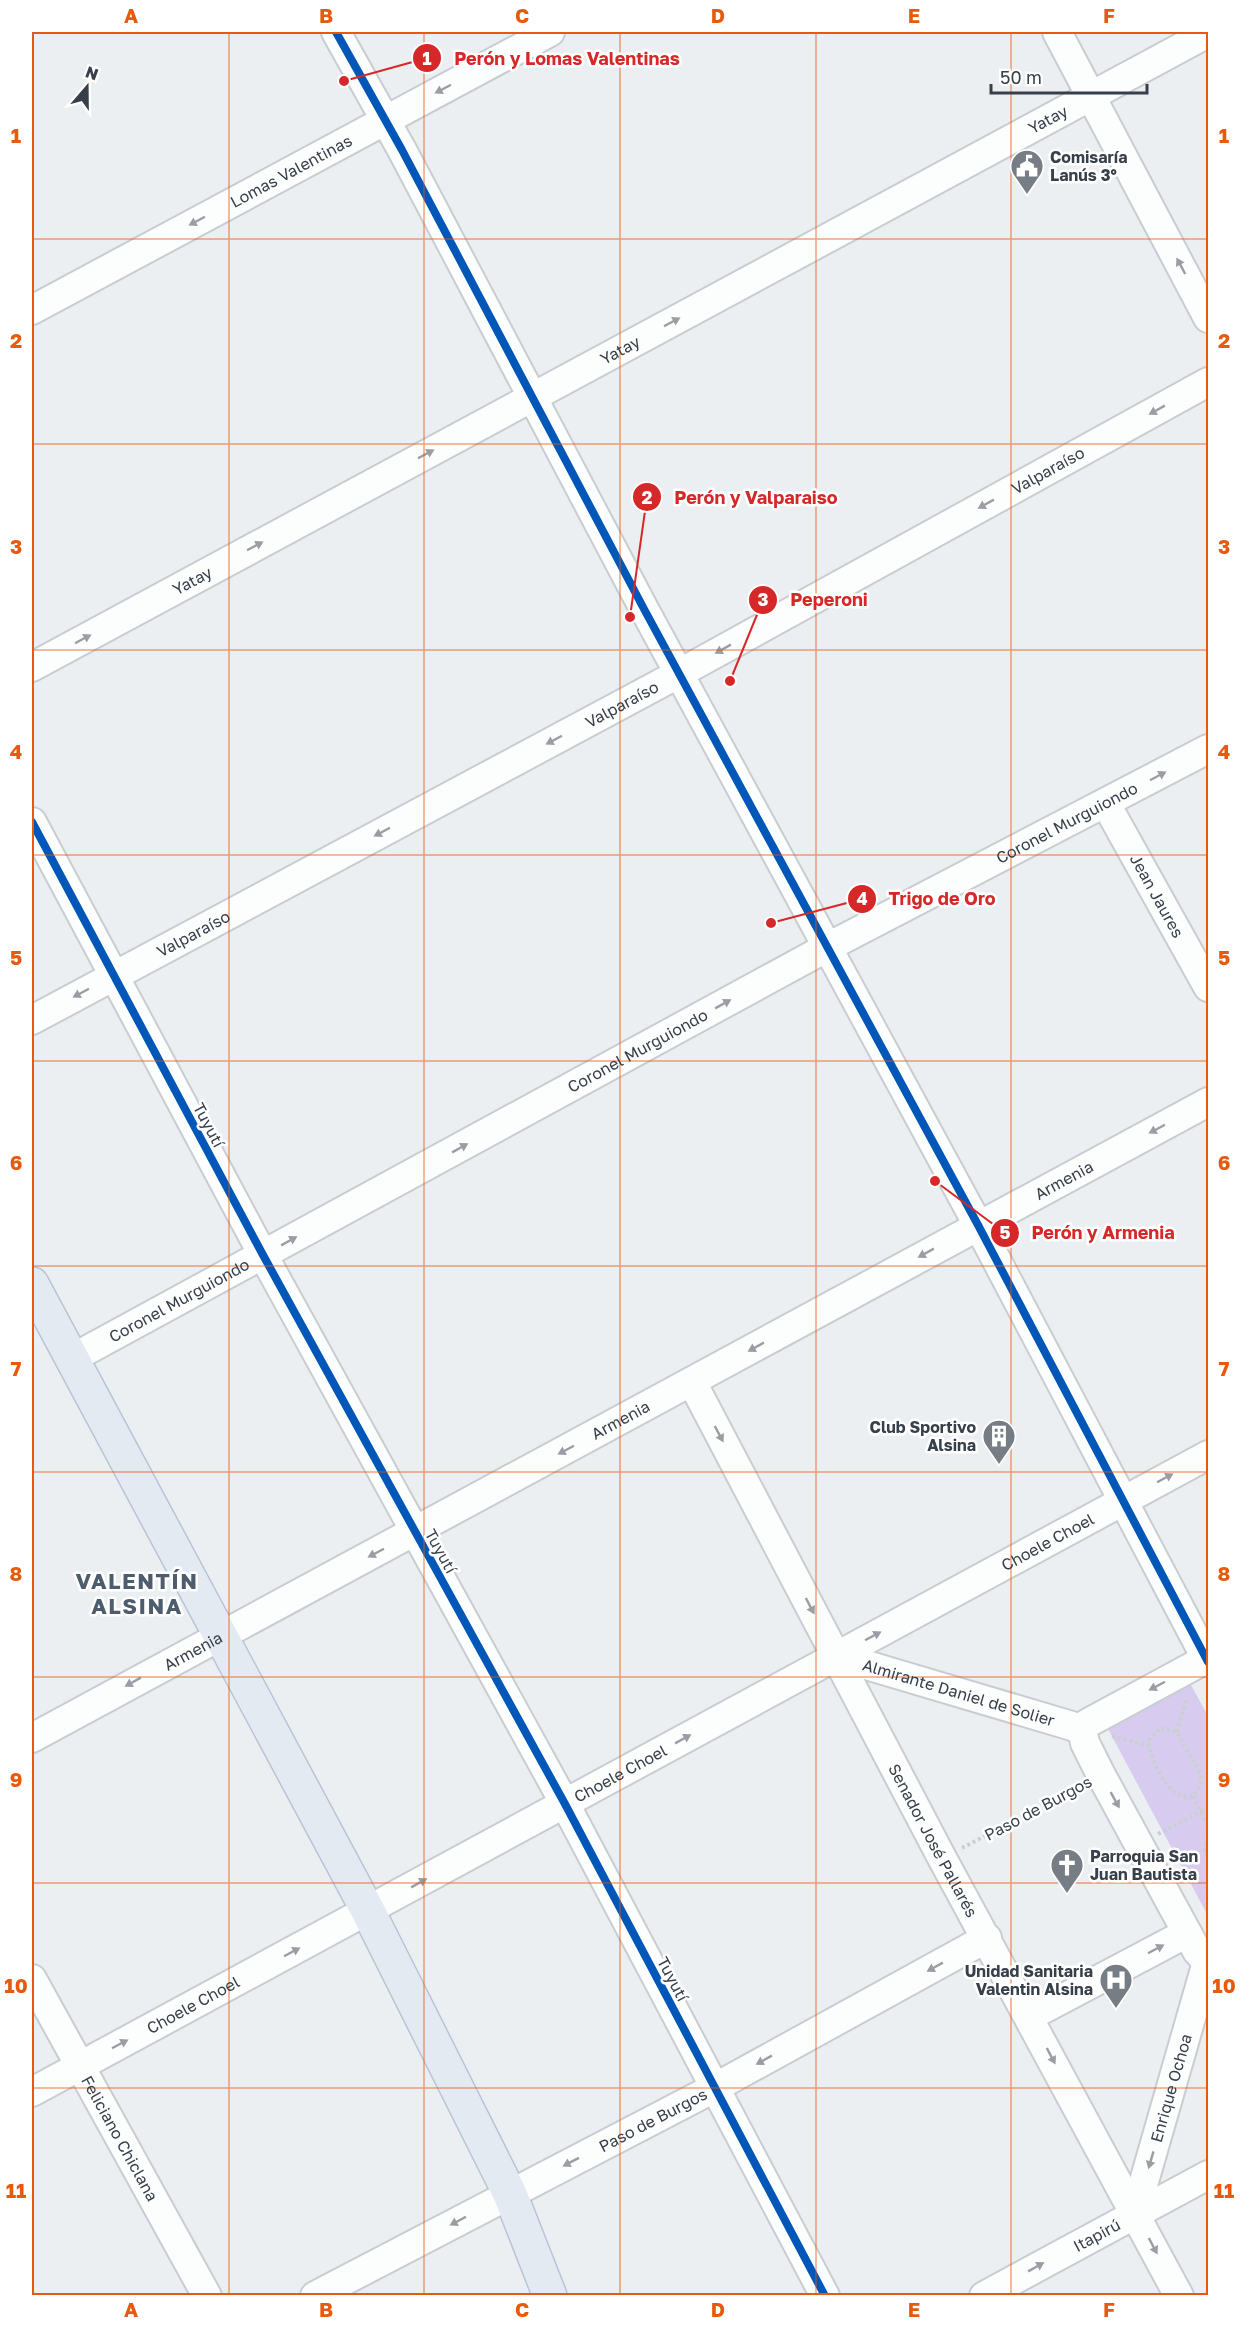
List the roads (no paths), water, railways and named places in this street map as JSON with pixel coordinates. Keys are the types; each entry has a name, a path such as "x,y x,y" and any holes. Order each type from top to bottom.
{"main road":[{"path":"32,1284 368,1911 510,2194 550,2295"}],"street":[{"path":"336,32 386,119 826,948 978,1225 1208,1660 1088,1723 1082,1729 1085,1743 1101,1775 1197,1951 1208,1962"},
{"name":"Lomas Valentinas","path":"32,310 550,32"},
{"path":"1057,32 1209,318"},
{"name":"Yatay","path":"32,667 1209,33"},
{"name":"Valparaíso","path":"32,1020 680,672 1209,382"},
{"name":"Coronel Murguiondo","path":"71,1359 826,948 1209,749"},
{"name":"Jean Jaures","path":"1106,804 1209,987"},
{"name":"Tuyutí","path":"32,822 263,1255 565,1804 825,2295"},
{"name":"Armenia","path":"32,1738 1209,1102"},
{"name":"Senador José Pallarés","path":"692,1382 942,1858 1030,2016 1179,2295"},
{"name":"Choele Choel","path":"32,2092 1209,1455"},
{"name":"Almirante Daniel de Solier","path":"836,1656 1082,1729"},
{"path":"1030,2016 1187,1933"},
{"name":"Paso de Burgos","path":"315,2295 716,2087 987,1938"},
{"name":"Enrique Ochoa","path":"1135,2213 1208,1962"},
{"name":"Feliciano Chiclana","path":"32,1979 207,2295"},
{"name":"Itapirú","path":"984,2295 1209,2175"}],"place":[{"name":"Perón y Lomas Valentinas","path":"344,81"},
{"name":"Comisaría Lanús 3°","path":"1027,195"},
{"name":"Perón y Valparaiso","path":"630,617"},
{"name":"Peperoni","path":"730,681"},
{"name":"Trigo de Oro","path":"771,923"},
{"name":"Perón y Armenia","path":"935,1181"},
{"name":"Club Sportivo Alsina","path":"999,1465"},
{"name":"Parroquia San Juan Bautista","path":"1067,1894"},
{"name":"Unidad Sanitaria Valentin Alsina","path":"1116,2009"}],"district":[{"name":"VALENTÍN ALSINA","path":"137,1594"}]}
